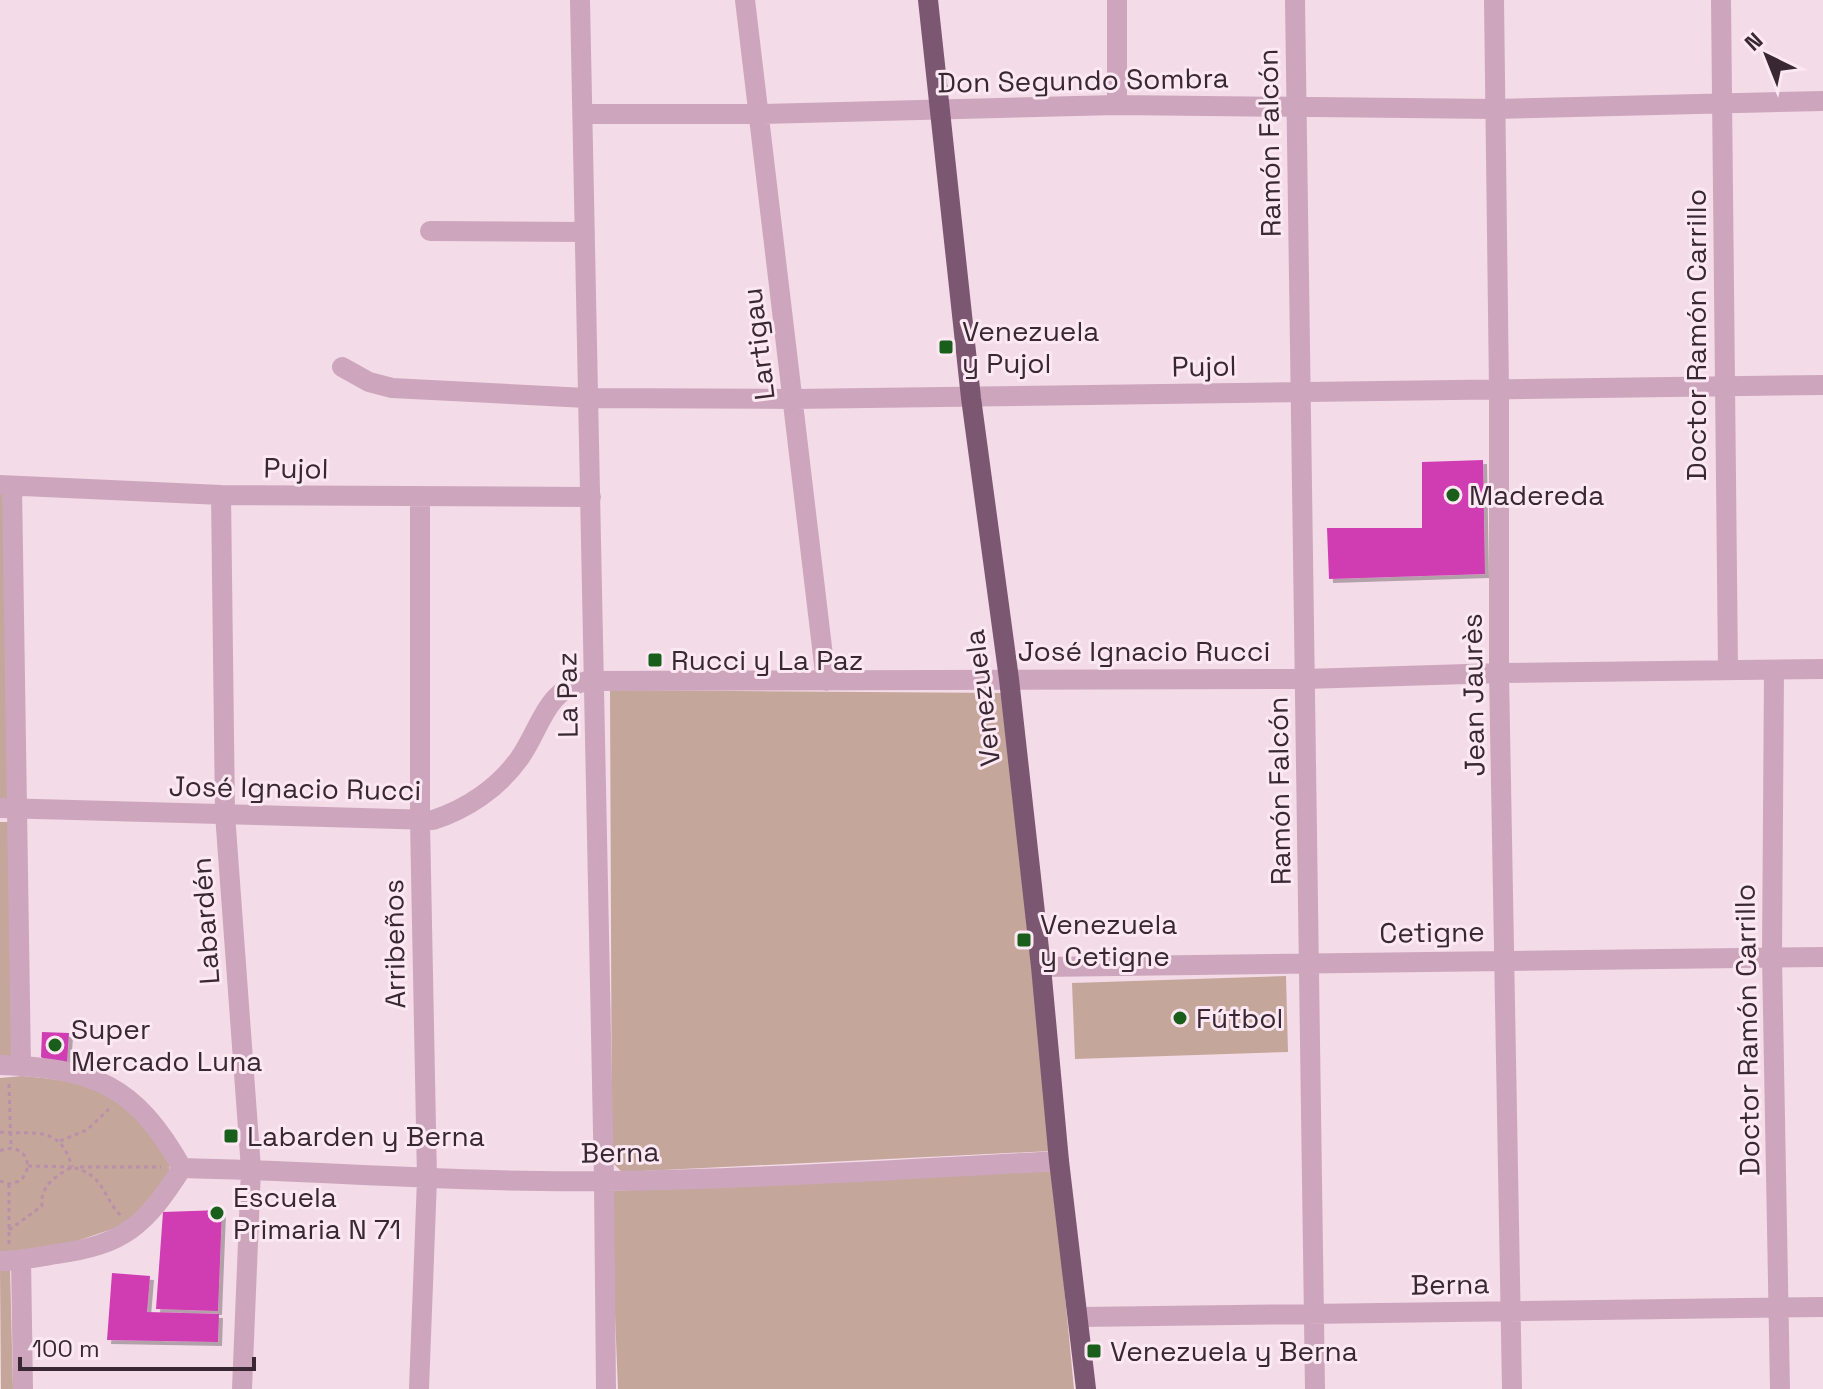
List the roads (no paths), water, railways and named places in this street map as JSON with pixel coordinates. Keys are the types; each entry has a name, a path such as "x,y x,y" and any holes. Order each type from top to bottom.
{"main road":[{"name":"Venezuela","path":"928,0 971,398 1009,679 1086,1389"}],"street":[{"name":"La Paz","path":"580,0 606,1389"},
{"name":"Lartigau","path":"745,0 826,681"},
{"path":"1117,0 1117,105"},
{"name":"Ramón Falcón","path":"1295,0 1315,1389"},
{"name":"Jean Jaurès","path":"1494,0 1499,673 1512,1389"},
{"name":"Doctor Ramón Carrillo","path":"1721,0 1728,670"},
{"name":"Don Segundo Sombra","path":"584,114 759,114 1117,105 1494,109 1823,101"},
{"path":"430,231 585,232"},
{"name":"Pujol","path":"342,367 369,382 392,388 586,398 971,398 1823,385"},
{"path":"6,485 10,1066 81,1074 120,1093 137,1105 163,1133 182,1168 166,1193 132,1229 106,1244 83,1251 10,1260 23,1389"},
{"name":"Pujol","path":"6,485 221,495 591,497"},
{"name":"Labardén","path":"221,495 225,814 251,1169 242,1389"},
{"name":"Arribeños","path":"419,1389 427,1179 420,821 420,497"},
{"name":"José Ignacio Rucci","path":"8,809 420,821 452,814 487,792 519,759 559,692 572,684 595,681 1305,679 1823,669"},
{"name":"Doctor Ramón Carrillo","path":"1774,670 1772,957 1780,1389"},
{"name":"Cetigne","path":"1041,967 1823,957"},
{"name":"Berna","path":"182,1168 427,1179 604,1181 1059,1161"},
{"name":"Berna","path":"1079,1317 1823,1307"}],"place":[{"name":"Venezuela y Pujol","path":"946,347"},
{"name":"Madereda","path":"1453,495"},
{"name":"Rucci y La Paz","path":"655,660"},
{"name":"Venezuela y Cetigne","path":"1024,940"},
{"name":"Fútbol","path":"1180,1018"},
{"name":"Super Mercado Luna","path":"55,1045"},
{"name":"Labarden y Berna","path":"231,1136"},
{"name":"Escuela Primaria N 71","path":"217,1213"},
{"name":"Venezuela y Berna","path":"1094,1351"}]}
